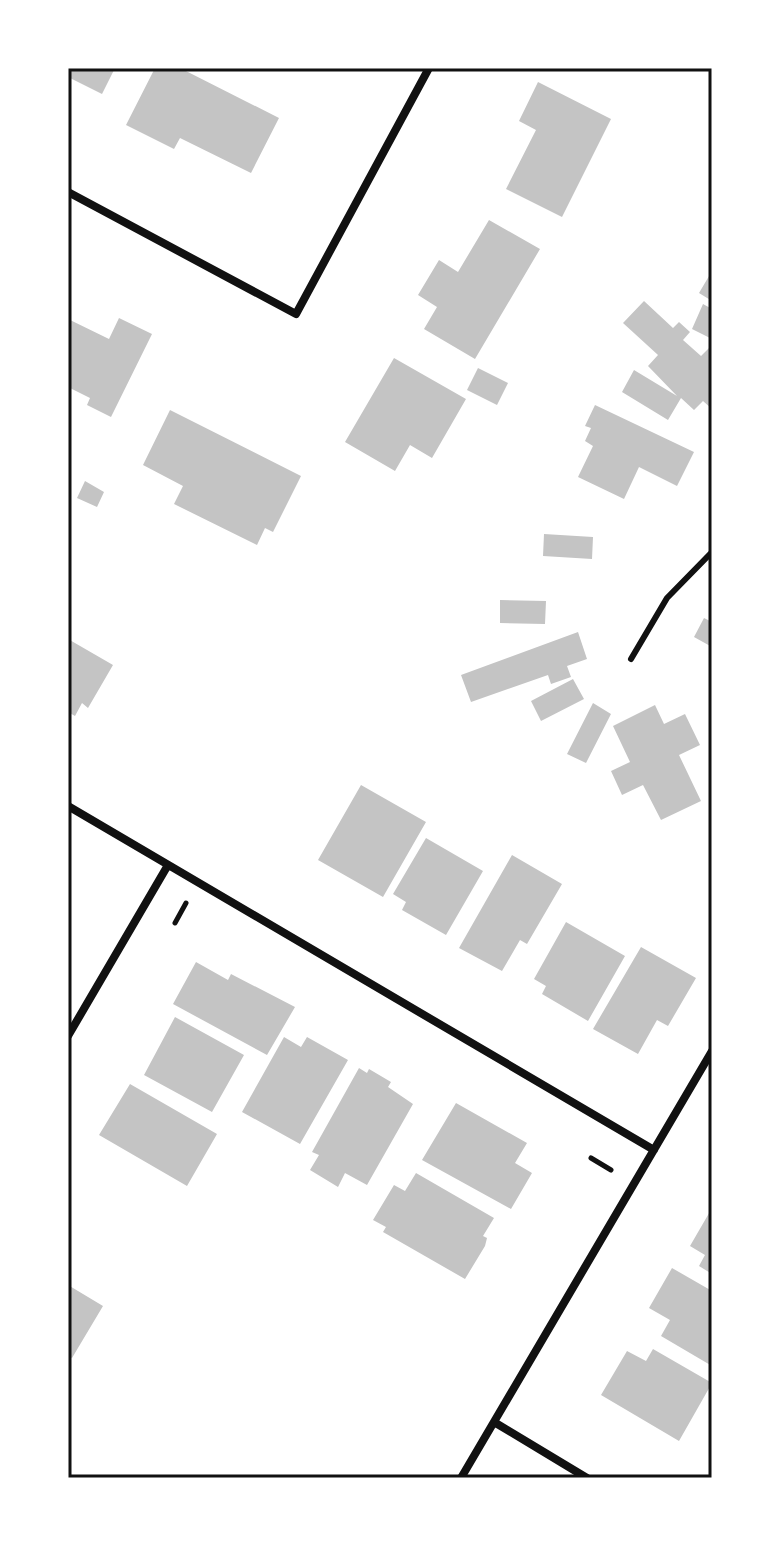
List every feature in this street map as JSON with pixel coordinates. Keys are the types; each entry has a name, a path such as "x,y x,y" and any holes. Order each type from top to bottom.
{"street":[{"path":"68,192 296,314 429,68"},
{"path":"68,806 654,1150"},
{"path":"68,1036 168,865"},
{"path":"461,1478 712,1051"},
{"path":"494,1422 587,1478"}],"lane":[{"path":"631,659 667,598 712,552"}],"building":[{"path":"68,68 115,68 102,94 68,77"},
{"path":"155,68 180,68 279,118 251,173 180,138 174,149 126,125"},
{"path":"538,82 611,119 562,217 506,189 536,130 519,121"},
{"path":"489,220 540,249 475,359 424,329 437,307 418,295 439,260 458,272"},
{"path":"712,271 712,301 699,293"},
{"path":"644,301 673,328 679,322 690,332 683,340 701,356 712,345 712,409 703,401 694,410 681,398 668,420 622,392 634,370 677,396 648,366 658,355 623,323"},
{"path":"703,304 712,309 712,339 692,329"},
{"path":"119,318 152,334 111,417 87,405 90,398 68,387 68,319 109,339"},
{"path":"394,358 466,399 432,458 410,445 395,471 345,442"},
{"path":"478,368 508,383 497,405 467,390"},
{"path":"595,405 694,452 677,486 639,467 624,499 578,477 593,446 585,441 591,428 585,426"},
{"path":"170,410 301,476 273,532 265,528 257,545 174,504 183,486 143,465"},
{"path":"85,481 104,492 97,507 77,498"},
{"path":"544,534 593,537 592,559 543,556"},
{"path":"500,600 546,601 545,624 500,623"},
{"path":"704,618 712,622 712,647 694,637"},
{"path":"578,632 587,659 567,666 571,677 551,684 548,675 471,702 461,675"},
{"path":"68,639 113,665 88,708 82,703 75,716 68,712"},
{"path":"573,679 584,699 541,721 531,701"},
{"path":"593,703 611,714 586,763 567,754"},
{"path":"655,705 664,724 685,714 700,745 679,755 701,801 661,820 643,785 622,795 611,771 630,762 613,726"},
{"path":"361,785 426,822 383,897 318,860"},
{"path":"426,838 483,871 446,935 402,910 406,902 393,894"},
{"path":"512,855 562,884 527,944 520,940 502,971 459,948"},
{"path":"566,922 625,956 588,1021 542,994 546,986 534,979"},
{"path":"641,947 696,978 668,1026 657,1020 638,1054 593,1029"},
{"path":"196,962 228,980 231,974 295,1007 267,1055 173,1004"},
{"path":"175,1017 244,1055 212,1112 144,1075"},
{"path":"284,1037 301,1047 307,1037 348,1060 300,1144 242,1112"},
{"path":"359,1068 367,1073 369,1069 391,1082 388,1087 413,1104 367,1185 345,1173 338,1187 310,1170 319,1155 312,1152"},
{"path":"130,1084 217,1134 187,1186 99,1135"},
{"path":"456,1103 527,1143 515,1163 532,1173 511,1209 422,1160"},
{"path":"416,1173 494,1218 483,1236 487,1238 485,1246 465,1279 383,1232 386,1227 373,1220 394,1185 405,1191"},
{"path":"712,1208 712,1274 699,1266 705,1255 690,1246"},
{"path":"672,1268 712,1291 712,1366 661,1336 670,1320 649,1308"},
{"path":"68,1285 103,1306 72,1358 68,1356"},
{"path":"653,1349 712,1383 679,1441 601,1395 627,1351 646,1361"}]}
